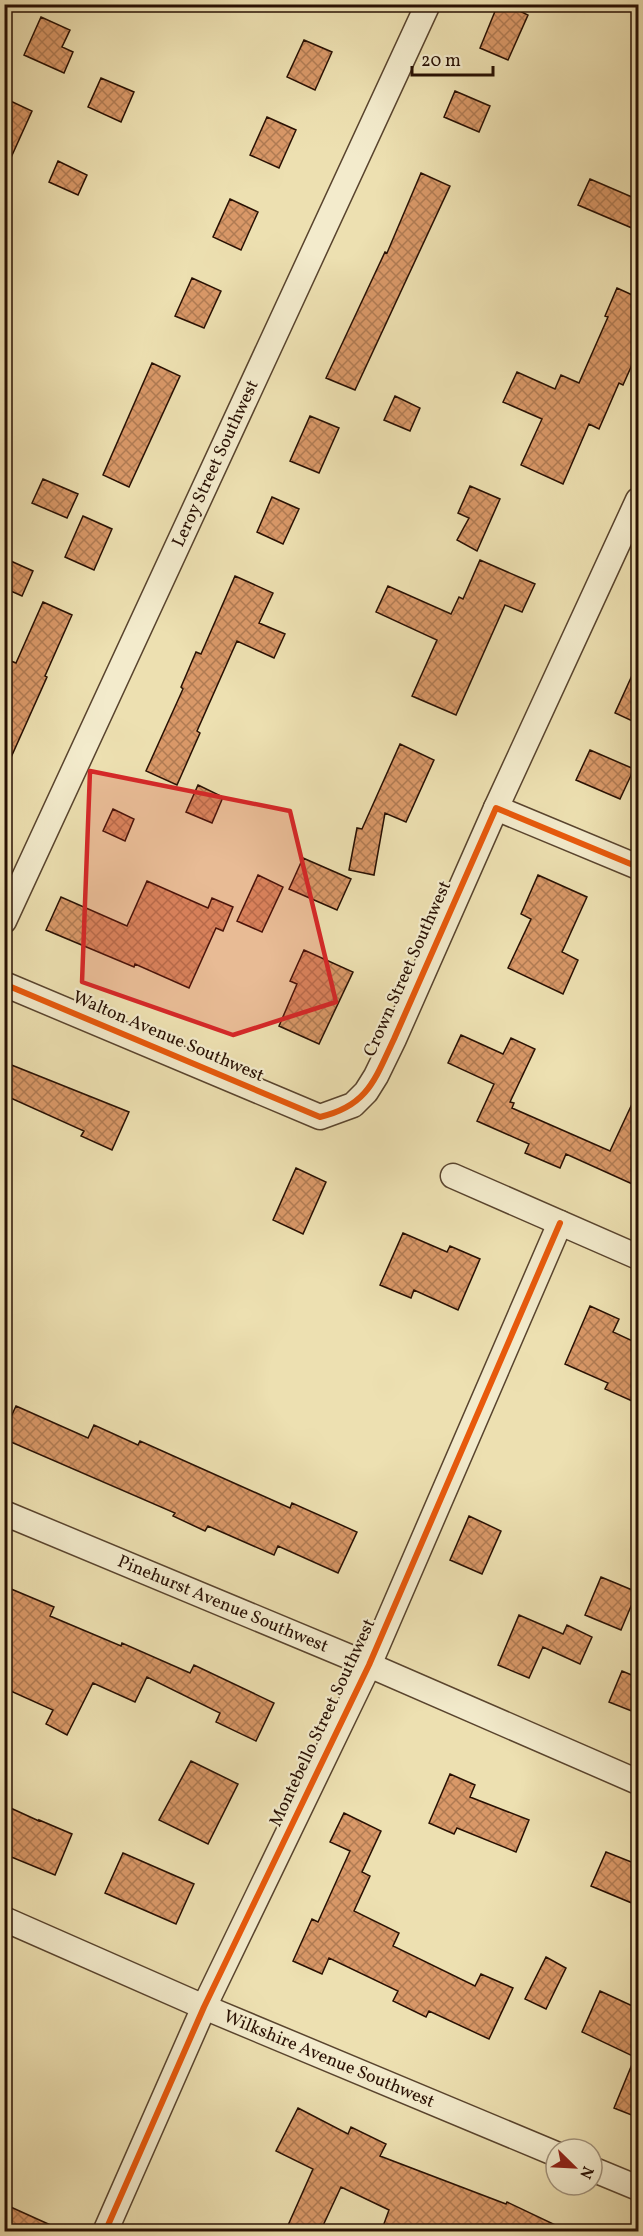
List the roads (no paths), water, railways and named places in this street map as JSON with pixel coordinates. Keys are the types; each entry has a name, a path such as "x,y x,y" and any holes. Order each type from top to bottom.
{"street":[{"name":"Leroy Street Southwest","path":"4,921 428,4"},
{"name":"Crown Street Southwest","path":"320,1117 353,1105 366,1092 376,1076 496,808 639,500"},
{"path":"496,808 639,867"},
{"name":"Walton Avenue Southwest","path":"4,984 320,1117"},
{"path":"453,1176 639,1257"},
{"name":"Montebello Street Southwest","path":"105,2232 204,2007 369,1665 560,1223"},
{"name":"Pinehurst Avenue Southwest","path":"4,1513 369,1665 639,1782"},
{"name":"Wilkshire Avenue Southwest","path":"4,1919 204,2007 544,2149"},
{"path":"604,2174 639,2188"}]}
